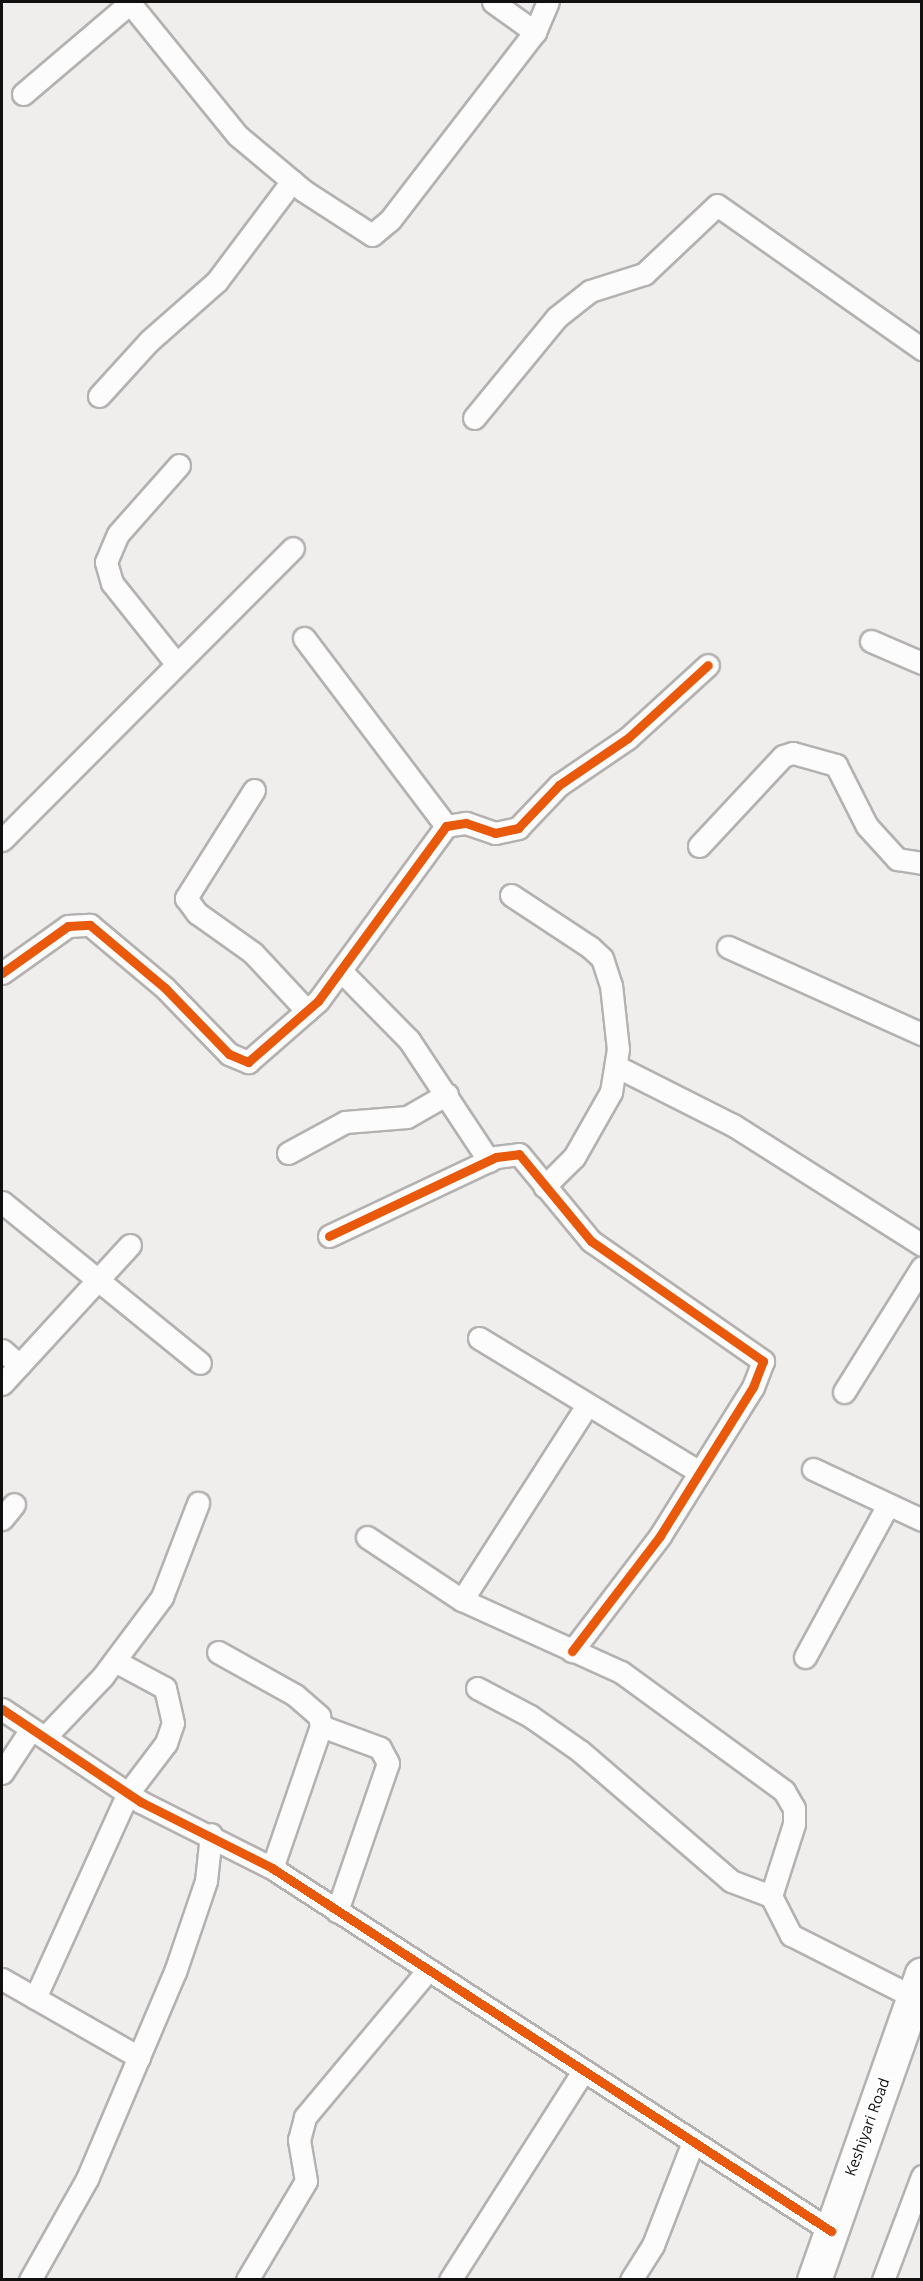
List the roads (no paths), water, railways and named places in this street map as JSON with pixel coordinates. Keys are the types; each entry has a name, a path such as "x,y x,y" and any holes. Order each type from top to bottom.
{"main road":[{"name":"Keshiyari Road","path":"813,2280 917,1986"}],"street":[{"path":"23,94 129,2 217,114 292,181 361,233 381,230 535,32 548,2"},
{"path":"493,2 535,32"},
{"path":"99,396 149,341 217,281 292,181"},
{"path":"474,418 557,317 590,291 644,274 717,205 921,349"},
{"path":"175,662 112,584 106,562 118,534 178,465"},
{"path":"2,840 175,662 292,548"},
{"path":"304,638 446,826"},
{"path":"871,641 921,663"},
{"path":"2,973 55,933 79,922 90,925 165,988 238,1062 257,1056 306,1011 341,971 446,826 466,823 495,833 518,828 559,785 628,738 708,665"},
{"path":"699,846 783,756 793,753 836,765 867,826 897,859 921,863"},
{"path":"254,790 186,898 197,913 253,953 306,1011"},
{"path":"511,895 602,958 611,985 616,1066 611,1092 587,1138 544,1187"},
{"path":"728,947 921,1034"},
{"path":"341,971 409,1040 447,1094 489,1161"},
{"path":"616,1066 733,1125 921,1245"},
{"path":"288,1153 345,1122 407,1117 447,1094"},
{"path":"329,1236 509,1152 519,1154 579,1230 609,1256 763,1361 753,1387 633,1576 572,1651"},
{"path":"2,1202 99,1278 200,1364"},
{"path":"2,1384 130,1245"},
{"path":"844,1392 921,1267"},
{"path":"479,1338 699,1472"},
{"path":"2,1350 19,1365"},
{"path":"462,1600 587,1405"},
{"path":"813,1469 921,1520"},
{"path":"2,1773 38,1733 115,1661 162,1597 198,1503"},
{"path":"804,1657 888,1504"},
{"path":"367,1537 462,1600 621,1672 790,1797 794,1824 771,1896"},
{"path":"218,1652 312,1707 321,1726 380,1748 388,1762 337,1911"},
{"path":"35,1998 128,1793 166,1743 173,1706 165,1688 115,1661"},
{"path":"477,1688 530,1716 580,1751 731,1881 771,1896 791,1935 917,1986"},
{"path":"2,1709 128,1793 211,1834 272,1868 831,2231"},
{"path":"272,1868 321,1726"},
{"path":"30,2280 87,2179 139,2057 197,1913 211,1834"},
{"path":"247,2280 306,2181 299,2140 305,2117 429,1970"},
{"path":"2,1979 139,2057"},
{"path":"450,2280 583,2071"},
{"path":"631,2280 652,2245 693,2142"},
{"path":"883,2280 921,2176"}]}
